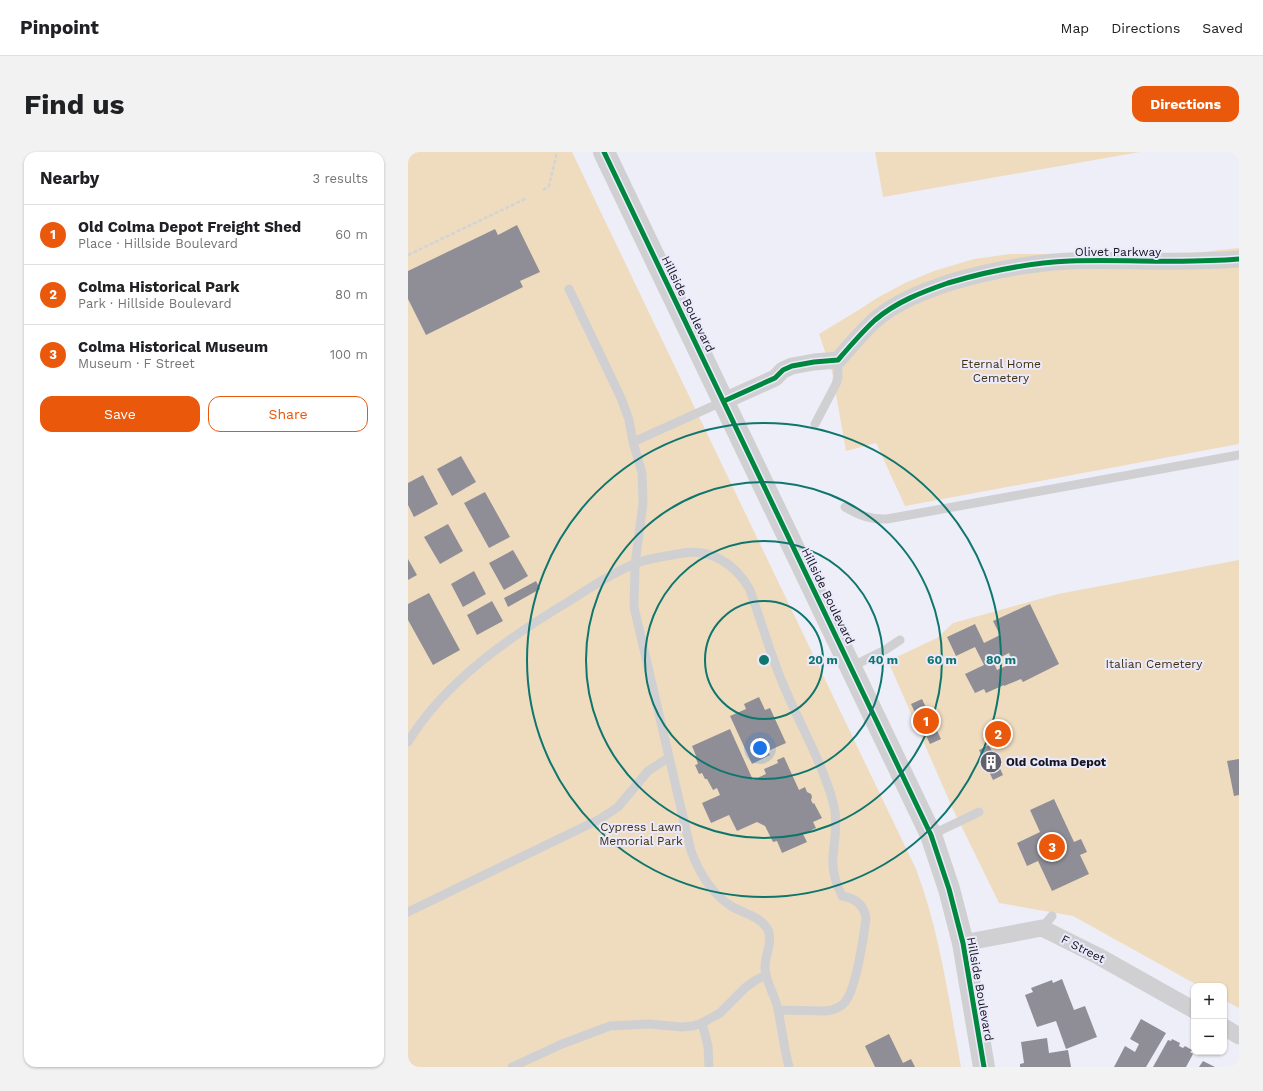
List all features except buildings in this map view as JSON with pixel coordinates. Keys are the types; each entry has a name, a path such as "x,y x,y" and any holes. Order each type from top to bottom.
{"main road":[{"name":"Hillside Boulevard","path":"604,152 931,835 949,889 963,943 984,1067"}],"street":[{"name":"Olivet Parkway","path":"838,360 876,319 896,305 937,287 981,273 1025,266 1069,262 1180,262 1239,259"},
{"path":"724,401 775,378 783,370 792,366 838,360"},
{"name":"F Street","path":"963,943 1047,922 1098,956 1191,1008"},
{"path":"1227,1029 1239,1036"}],"lane":[{"path":"569,289 621,398 629,420 633,442 640,465 643,489 641,521 635,564 634,607 668,758 691,851 700,872 718,896 732,907 760,920 770,934 766,960 766,975 778,1010 789,1067"},
{"path":"815,424 836,384 838,377 838,360"},
{"path":"633,442 724,401"},
{"path":"845,507 862,516 887,519 1239,455"},
{"path":"408,742 416,729 445,695 482,661 536,621 610,576 635,564 666,556 694,552 704,553 726,562 743,578 751,594 775,666 822,772 836,817 837,826 833,858 836,883 842,896 849,897 856,901 865,912 866,918 854,979 848,997 840,1007 834,1010 818,1012 778,1010"},
{"path":"851,667 885,650 900,640"},
{"path":"408,912 600,819 618,807 648,771 668,758"},
{"path":"931,835 979,812"},
{"path":"512,1067 562,1044 610,1026 650,1024 682,1027 702,1024 720,1013 746,987 766,975"},
{"path":"702,1024 708,1046 709,1067"}],"path":[{"path":"543,190 549,186 557,152"},
{"path":"408,255 527,198"}],"green space":[{"name":"Cypress Lawn Memorial Park","path":"408,152 572,152 916,869 938,942 961,1067 408,1067"},
{"path":"875,152 1140,152 883,197"},
{"name":"Eternal Home Cemetery","path":"1239,248 1239,444 905,506 876,443 846,451 832,372 819,334 877,298 905,283 934,271 974,259 1010,254 1184,254"},
{"name":"Italian Cemetery","path":"1239,560 1239,1008 1227,1002 1227,983 1194,983 1073,916 999,903 952,807 888,661 937,638 953,623 1058,594"}],"cycle path":[{"path":"604,152 931,835 949,889 963,943 984,1067"},
{"path":"724,401 775,378 783,370 792,366 838,360 856,339 883,314 900,303 948,283 1008,268 1054,262 1197,261 1239,259"}],"place":[{"name":"Old Colma Depot Freight Shed","path":"926,721"},
{"name":"Colma Historical Park","path":"998,734"},
{"name":"Old Colma Depot","path":"991,762"},
{"name":"Colma Historical Museum","path":"1052,847"}]}
